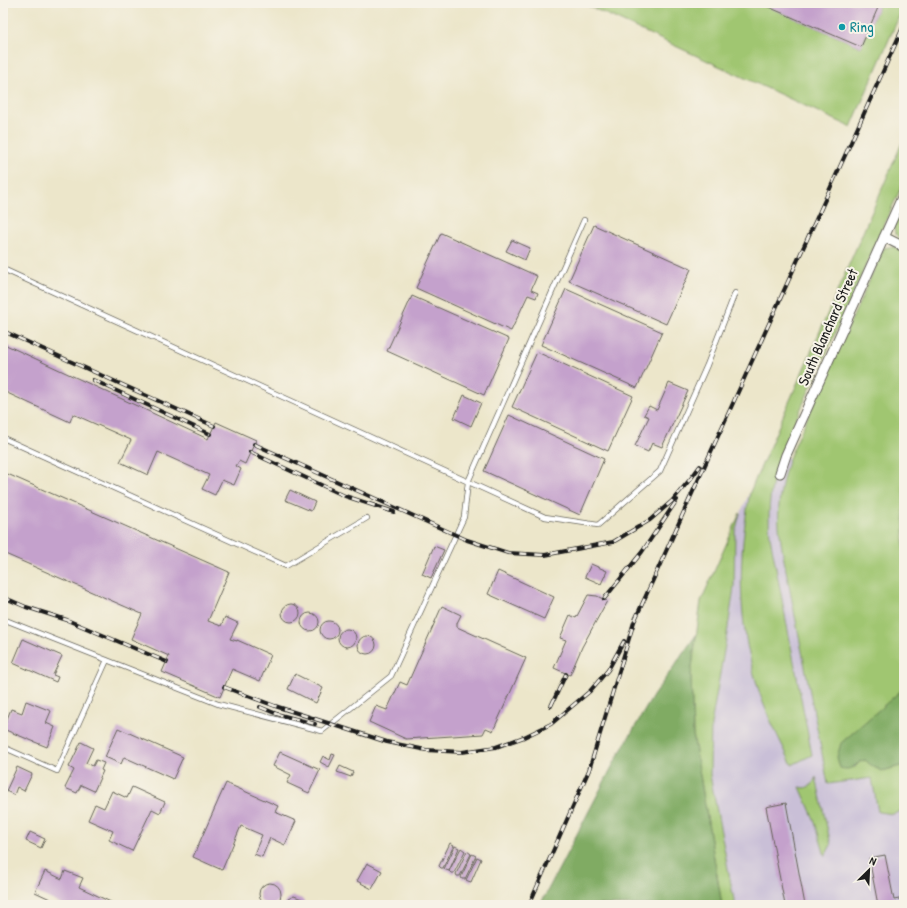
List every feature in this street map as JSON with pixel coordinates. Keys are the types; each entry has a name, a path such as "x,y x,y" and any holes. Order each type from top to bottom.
{"street":[{"name":"South Blanchard Street","path":"780,473 786,455 904,193"},
{"path":"884,237 904,247"}],"lane":[{"path":"3,619 218,704 322,731 391,676 464,517 468,482 584,220"},
{"path":"3,269 545,517 598,525 660,471 707,365 735,293"},
{"path":"3,438 286,566 367,518"},
{"path":"3,747 57,771 107,660"}],"shaded area":[{"path":"768,451 800,462 904,520 904,905 722,905 691,675 701,601"}],"green space":[{"path":"582,3 768,3 767,6 861,47 880,3 904,3 904,5 851,127"},
{"path":"904,138 904,181 780,455 772,486 769,505 770,537 812,755 792,765 763,703 745,635 741,587 743,540 750,492"},
{"path":"904,204 904,242 895,233 894,229 896,219"},
{"path":"896,247 904,252 904,688 842,743 854,768 860,762 866,760 872,766 882,771 904,765 904,810 893,814 878,812 872,778 828,784 784,560 779,517 781,492 789,458 884,248"},
{"path":"740,513 735,533 734,587 711,725 710,775 735,905 722,905 693,734 691,675 701,601"},
{"path":"696,635 691,675 693,734 722,905 540,905 615,761 653,696"},
{"path":"904,688 904,765 882,771 872,766 865,760 848,769 840,768 837,757 841,743"},
{"path":"816,777 831,845 825,856 814,819 800,787 805,788 812,785"}],"building":[{"name":"Ring","path":"768,3 880,3 861,47 766,6"},
{"path":"594,225 691,269 666,324 569,281"},
{"path":"441,233 537,276 531,290 538,293 536,298 528,295 511,331 416,288"},
{"path":"512,240 530,248 525,260 506,251"},
{"path":"566,289 662,332 637,388 541,345"},
{"path":"412,296 509,339 484,395 387,351"},
{"path":"6,345 208,439 216,422 256,440 245,464 239,461 236,466 241,469 234,485 222,480 215,495 202,489 209,475 158,452 148,475 120,462 131,440 73,414 70,422 3,391 3,351"},
{"path":"537,352 633,396 608,451 512,407"},
{"path":"669,383 688,391 662,447 652,443 648,452 635,446 649,417 644,415 649,406 657,410"},
{"path":"464,395 481,403 471,426 454,418"},
{"path":"509,415 604,459 580,515 484,471"},
{"path":"3,472 229,572 208,621 221,626 225,617 238,623 230,639 237,640 271,655 260,681 232,669 220,697 162,672 169,656 131,639 142,614 3,553"},
{"path":"290,490 315,502 311,511 285,500"},
{"path":"434,546 444,550 431,578 422,574"},
{"path":"591,564 607,571 601,584 585,577"},
{"path":"498,571 554,597 544,619 488,594"},
{"path":"588,595 597,596 607,601 582,647 570,675 554,668 566,640 560,638 570,615 576,618"},
{"path":"291,604 297,607 300,613 297,619 291,622 285,619 282,613 285,607"},
{"path":"442,606 461,615 457,623 457,627 526,658 493,731 486,728 483,734 406,739 369,722 376,706 387,710 400,682 407,685"},
{"path":"310,613 316,616 319,622 316,628 310,631 304,628 301,622 304,616"},
{"path":"329,621 335,624 338,630 335,636 329,639 323,636 320,630 323,624"},
{"path":"347,629 353,632 356,638 353,644 347,647 341,644 338,638 341,632"},
{"path":"367,636 373,639 376,645 373,651 367,654 361,651 358,645 361,639"},
{"path":"23,639 62,656 53,675 58,677 56,682 13,663"},
{"path":"295,674 323,688 316,703 288,689"},
{"path":"26,701 51,711 46,723 55,727 47,747 3,729 11,709 22,713"},
{"path":"118,728 183,757 173,779 124,757 121,764 105,757"},
{"path":"81,742 93,748 86,763 93,766 96,760 104,763 101,770 103,771 94,791 81,785 77,793 65,788 74,770 69,767"},
{"path":"280,752 320,770 309,793 287,783 291,775 273,766"},
{"path":"332,754 335,755 329,767 320,762 323,756 330,760"},
{"path":"340,766 353,772 351,777 337,772"},
{"path":"17,767 32,774 24,791 17,787 14,795 6,791"},
{"path":"226,783 278,806 275,812 296,821 285,845 270,838 262,857 254,854 262,835 241,826 222,870 193,857"},
{"path":"132,787 165,802 160,813 152,809 132,851 109,840 113,831 88,820 95,804 104,808 112,791 127,798"},
{"path":"786,803 805,905 785,905 766,807"},
{"path":"30,832 45,839 41,848 26,841"},
{"path":"450,843 454,845 443,868 441,868 439,866"},
{"path":"455,846 459,848 449,871 444,869"},
{"path":"461,848 465,851 454,873 451,873 449,871"},
{"path":"467,851 471,854 460,876 457,876 456,874"},
{"path":"472,854 476,856 465,879 462,879 461,877"},
{"path":"885,855 894,900 904,898 904,905 878,905 869,858"},
{"path":"477,857 481,859 471,882 466,880"},
{"path":"367,863 382,871 372,889 357,881"},
{"path":"45,871 62,879 65,871 83,878 79,887 117,905 63,905 35,892"},
{"path":"270,883 278,886 281,894 278,902 270,905 262,902 259,894 262,886"},
{"path":"294,896 302,899 306,905 284,905 288,899"}],"railway":[{"path":"529,905 589,770 634,622 904,25"},
{"path":"3,331 214,426"},
{"path":"93,380 210,434"},
{"path":"254,444 467,540 508,553 545,555 613,542 650,520 672,501 700,466"},
{"path":"250,452 345,496 394,512"},
{"path":"604,599 642,552 677,500"},
{"path":"3,597 26,607 67,620 167,662"},
{"path":"224,687 275,706 387,742 426,750 462,752 496,747 524,737 551,724 590,691 608,670 624,641"},
{"path":"551,706 566,674"},
{"path":"260,707 277,714 315,724"}],"place":[{"name":"Ring","path":"842,27"}]}
